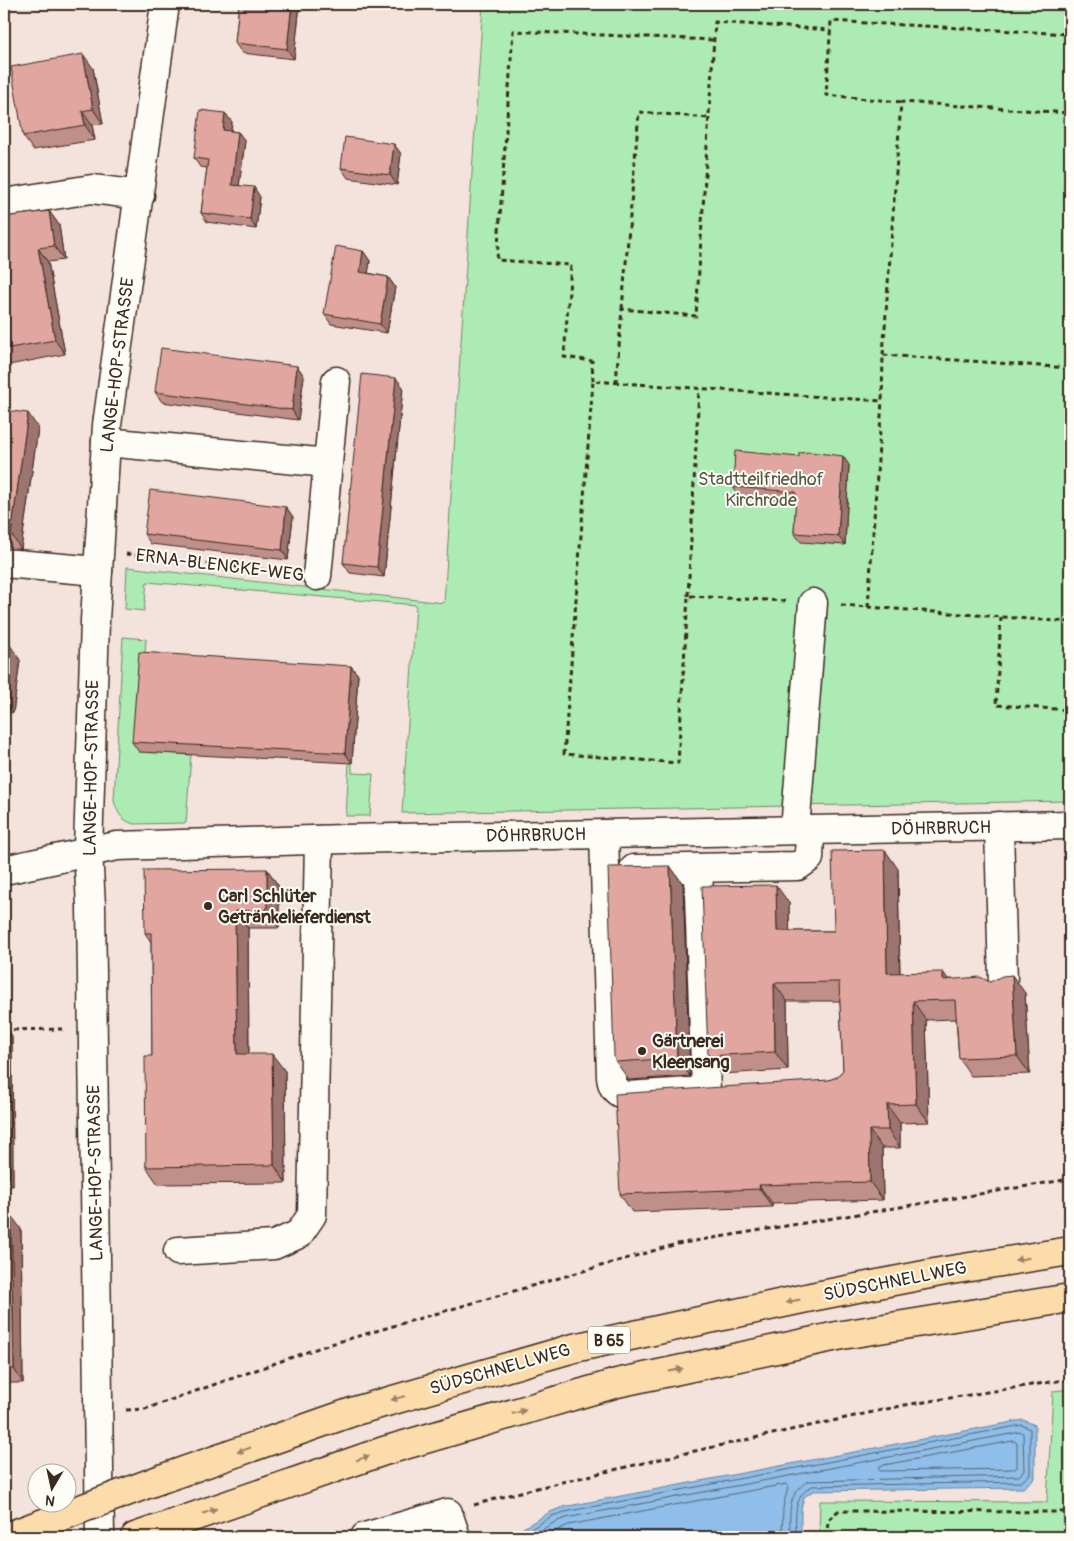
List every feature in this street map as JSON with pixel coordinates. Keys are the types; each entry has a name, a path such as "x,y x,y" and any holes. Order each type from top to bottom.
{"highway":[{"name":"SÜDSCHNELLWEG","path":"6,1537 161,1479 355,1411 574,1348 899,1280 1070,1251"},
{"name":"B 65","path":"135,1537 384,1451 618,1382 842,1335 1070,1298"}],"street":[{"name":"LANGE-HOP-STRASSE","path":"100,1537 100,1411 88,851 94,629 106,442 165,4"},
{"path":"4,203 92,189 140,195"},
{"name":"ERNA-BLENCKE-WEG","path":"317,576 336,381"},
{"path":"106,442 328,464"},
{"path":"4,563 99,561"},
{"path":"605,870 798,866 810,858 802,830 813,603"},
{"name":"DÖHRBRUCH","path":"4,870 117,846 319,840 1070,825"},
{"path":"999,826 1003,984"},
{"path":"604,834 612,1085 615,1090 627,1096 735,1089"},
{"path":"178,1251 274,1246 299,1234 312,1215 319,840"},
{"path":"698,868 706,1091"},
{"path":"365,1537 452,1525"}],"path":[{"path":"1070,34 830,21 826,95 1070,113"},
{"path":"622,309 696,316 715,22 830,30"},
{"path":"699,389 678,764 564,754 593,382 592,361 564,357 571,265 497,260 514,31 714,40"},
{"path":"868,607 901,102"},
{"path":"616,383 638,112 709,118"},
{"path":"884,355 1070,368"},
{"path":"593,382 882,401"},
{"name":"ERNA-BLENCKE-WEG","path":"99,561 317,576"},
{"path":"688,596 813,603 1070,622"},
{"path":"1001,617 996,705 1070,710"},
{"path":"4,1030 93,1028"},
{"path":"100,1411 145,1409 324,1346 677,1244 1070,1179"},
{"path":"452,1525 543,1486 895,1407 1070,1379"},
{"path":"828,1537 828,1520 838,1511 1070,1512"}],"green space":[{"name":"Stadtteilfriedhof Kirchrode","path":"483,4 1070,4 1070,801 402,813 416,605 147,582 144,611 125,609 127,567 444,603"},
{"path":"123,637 146,639 139,751 191,755 186,823 134,824 123,818 115,806"},
{"path":"349,762 352,763 352,773 373,774 370,816 346,816"},
{"path":"1070,1389 1070,1537 819,1537 820,1501 1047,1502 1053,1391"}],"water":[{"path":"1023,1420 1035,1425 1035,1478 1023,1488 813,1491 804,1497 801,1509 801,1537 508,1537 550,1512 563,1507"}],"building":[{"path":"239,4 292,4 287,49 235,43"},
{"path":"83,54 93,109 82,111 85,125 23,136 11,67"},
{"path":"200,110 225,113 223,130 238,132 232,185 254,187 250,219 201,213 208,160 194,158"},
{"path":"345,137 394,144 390,175 341,168"},
{"path":"49,211 54,246 38,248 55,340 4,349 4,217"},
{"path":"336,246 363,251 360,272 388,277 380,324 324,314"},
{"path":"161,348 297,366 292,410 155,392"},
{"path":"362,374 396,378 377,567 343,563"},
{"path":"4,410 28,413 11,534 4,535"},
{"path":"735,451 799,457 799,453 810,452 843,456 838,536 794,533 796,492 733,487"},
{"path":"150,490 286,507 282,550 144,534"},
{"path":"4,645 10,645 4,694"},
{"path":"139,652 351,666 345,753 132,742"},
{"path":"885,850 887,973 943,972 943,980 980,977 990,982 1002,976 1012,975 1017,1056 959,1058 955,1000 913,1001 916,1104 887,1105 888,1130 869,1130 870,1182 759,1185 760,1189 620,1194 615,1094 829,1080 837,1077 843,1070 839,982 774,983 775,1052 708,1056 702,886 776,885 777,931 834,931 832,851"},
{"path":"670,866 677,1058 616,1062 614,1057 608,867"},
{"path":"267,869 267,910 235,911 237,1054 272,1054 274,1165 146,1167 145,1056 152,1056 151,933 145,933 144,870"},
{"path":"4,1215 11,1215 14,1369 4,1369"}],"place":[{"name":"Carl Schlüter Getränkelieferdienst","path":"208,906"},
{"name":"Gärtnerei Kleensang","path":"642,1051"}]}
